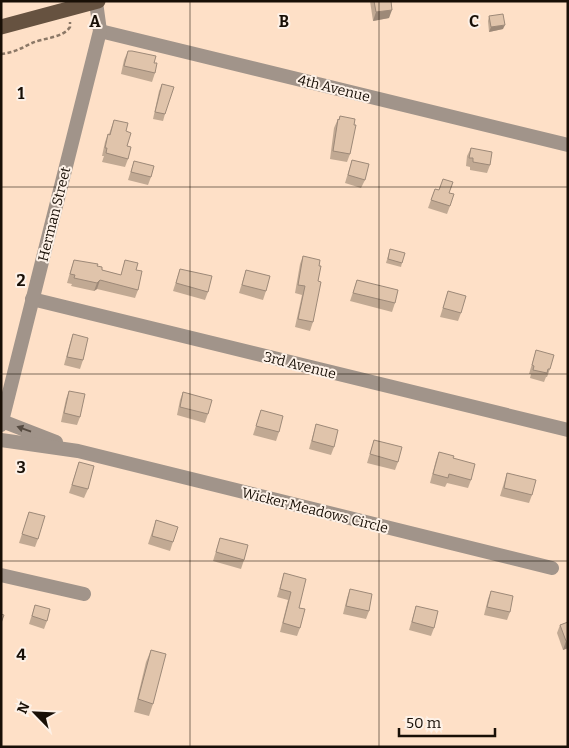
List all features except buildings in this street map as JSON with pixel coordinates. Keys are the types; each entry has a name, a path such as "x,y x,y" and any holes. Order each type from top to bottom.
{"main road":[{"path":"1,27 97,2"}],"street":[{"name":"Herman Street","path":"2,423 100,31 97,2"},
{"name":"4th Avenue","path":"100,31 568,145"},
{"name":"3rd Avenue","path":"32,299 568,430"},
{"name":"Wicker Meadows Circle","path":"2,423 78,451"},
{"name":"Wicker Meadows Circle","path":"1,440 78,451 552,568"},
{"path":"1,575 84,594"}],"path":[{"path":"1,54 21,49 32,43 65,32 70,27 68,17"}]}
